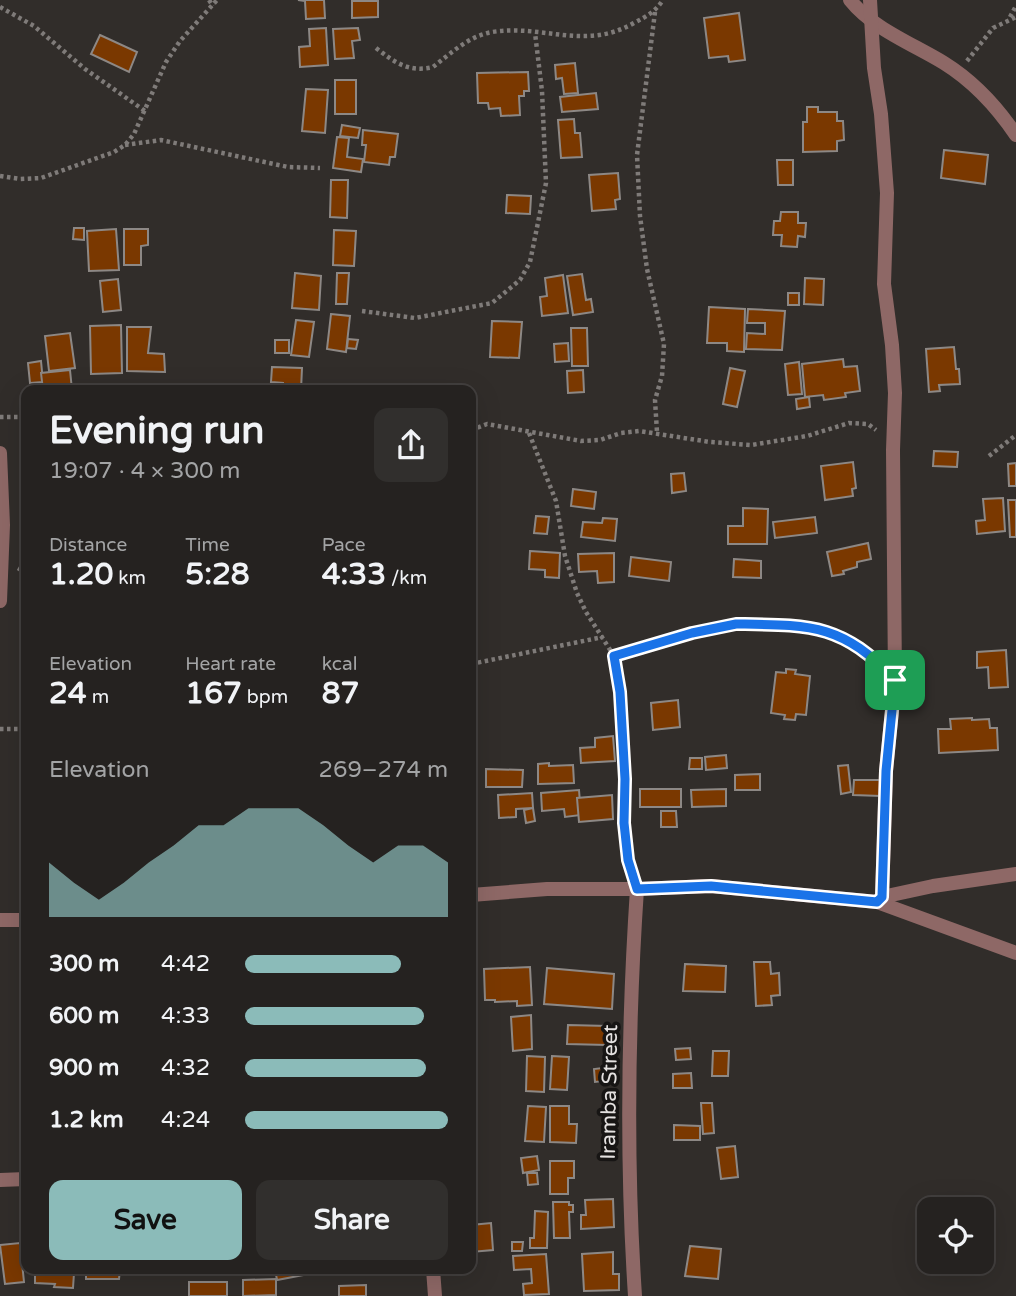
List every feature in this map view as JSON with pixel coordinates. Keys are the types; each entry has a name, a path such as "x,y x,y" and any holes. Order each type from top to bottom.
{"street":[{"path":"850,0 869,19 960,74 999,111 1016,135"},
{"path":"870,0 869,19 887,193 884,284 895,393 895,680 886,771 880,899"},
{"path":"0,453 3,526 0,601"},
{"path":"880,899 933,886 1016,874"},
{"path":"476,895 547,889 711,886 880,899 1016,954"},
{"name":"Iramba Street","path":"635,1296 629,1202 630,1032 637,889"},
{"path":"0,919 21,920"},
{"path":"0,1180 21,1179"},
{"path":"433,1274 435,1296"}],"path":[{"path":"209,0 213,6"},
{"path":"0,176 41,178 114,152 124,145 134,134 166,62 180,41 218,0"},
{"path":"657,432 655,400 662,376 664,344 645,256 637,155 655,12 663,0"},
{"path":"960,74 980,41 993,28 1013,18 1016,6"},
{"path":"0,7 34,26 85,69 145,111"},
{"path":"376,48 404,67 416,70 433,67 475,36 494,32 586,37 606,35 628,27 655,12"},
{"path":"362,311 415,318 492,303 520,280 530,262 546,183 542,91 535,33"},
{"path":"124,145 161,140 288,167 320,168"},
{"path":"0,417 21,417"},
{"path":"476,428 487,424 505,426 529,433 581,441 600,440 621,433 657,432 710,442 751,445 781,442 849,423 860,423 868,424 876,430 893,450"},
{"path":"529,433 555,501 565,556 577,593 614,656 620,692 625,779 624,823 628,860 637,889"},
{"path":"989,456 1016,435"},
{"path":"614,656 736,624 789,626 823,629 858,645 876,659 895,680"},
{"path":"476,663 603,638"},
{"path":"0,729 21,729"}],"building":[{"path":"298,0 324,0 325,18 306,19 305,1"},
{"path":"352,1 378,1 378,17 352,18"},
{"path":"739,13 745,60 729,62 728,56 709,58 704,18"},
{"path":"326,28 328,65 300,67 299,47 310,46 309,29"},
{"path":"358,28 360,40 352,41 354,58 335,59 333,29"},
{"path":"100,35 137,52 129,72 91,54"},
{"path":"575,63 578,93 564,94 562,78 556,79 555,65"},
{"path":"528,72 529,91 524,91 524,96 519,96 520,115 501,116 500,108 489,109 488,103 478,103 477,73"},
{"path":"335,80 356,80 356,114 335,114"},
{"path":"306,89 328,90 325,133 302,131"},
{"path":"596,93 598,109 562,112 560,97"},
{"path":"807,107 818,107 818,112 837,112 837,121 843,121 844,140 837,141 837,151 803,152 803,122 807,122"},
{"path":"574,119 575,133 580,133 582,157 561,158 558,120"},
{"path":"342,125 360,128 358,138 340,136"},
{"path":"363,130 398,134 395,157 390,157 389,165 364,162 366,145 362,145"},
{"path":"337,137 349,138 347,157 363,159 361,172 333,168"},
{"path":"944,150 988,155 985,184 941,178"},
{"path":"777,160 793,160 793,185 778,185"},
{"path":"618,173 620,199 615,200 616,209 592,211 589,175"},
{"path":"331,180 348,180 347,218 330,217"},
{"path":"507,195 531,196 530,214 506,213"},
{"path":"781,212 798,212 798,223 806,223 805,237 798,236 797,247 781,246 782,235 773,235 774,221 780,221"},
{"path":"74,228 84,228 84,240 73,239"},
{"path":"116,229 119,270 89,271 87,231"},
{"path":"124,229 148,229 148,245 141,246 141,265 124,265"},
{"path":"334,230 356,231 354,266 333,265"},
{"path":"295,273 321,276 319,310 292,308"},
{"path":"337,273 349,273 347,304 336,304"},
{"path":"582,274 586,300 591,299 593,312 573,315 567,276"},
{"path":"563,275 568,313 542,316 540,297 547,296 545,278"},
{"path":"805,278 824,279 823,305 804,304"},
{"path":"118,279 121,310 103,312 100,281"},
{"path":"788,293 799,293 799,305 788,305"},
{"path":"709,307 745,309 744,352 727,351 727,343 707,343"},
{"path":"748,309 785,311 782,350 746,349 747,333 765,334 765,323 747,323"},
{"path":"331,314 350,316 346,352 327,349"},
{"path":"296,320 314,322 309,357 291,355"},
{"path":"492,321 522,322 519,358 490,357"},
{"path":"121,325 122,373 91,374 90,326"},
{"path":"127,327 151,327 148,353 164,354 165,372 127,371"},
{"path":"571,328 587,328 588,366 572,366"},
{"path":"70,333 75,368 49,371 45,336"},
{"path":"348,339 358,340 356,349 347,348"},
{"path":"275,340 289,340 289,353 275,353"},
{"path":"568,343 569,361 555,362 554,344"},
{"path":"954,347 960,384 939,385 940,391 929,392 926,349"},
{"path":"843,359 844,367 857,366 860,391 845,393 846,397 824,400 823,395 805,397 802,364"},
{"path":"41,361 43,382 30,383 28,363"},
{"path":"799,362 802,394 788,395 785,364"},
{"path":"272,367 302,368 301,385 271,382"},
{"path":"730,368 745,371 737,407 723,404"},
{"path":"70,370 72,385 42,385 41,373"},
{"path":"583,370 584,392 568,393 567,371"},
{"path":"809,397 810,407 797,409 796,399"},
{"path":"934,451 958,452 957,467 933,466"},
{"path":"853,462 856,488 852,489 853,496 825,500 821,466"},
{"path":"1016,463 1016,486 1009,486 1008,464"},
{"path":"684,473 686,491 672,493 671,474"},
{"path":"573,489 596,492 594,509 571,506"},
{"path":"1003,498 1005,531 977,534 976,521 985,520 983,499"},
{"path":"1008,500 1016,500 1016,537 1010,537"},
{"path":"743,508 768,509 767,544 728,544 728,526 743,526"},
{"path":"536,516 549,517 547,534 534,533"},
{"path":"815,517 817,533 775,538 773,522"},
{"path":"603,518 617,519 615,541 581,537 583,522 602,523"},
{"path":"868,543 871,559 857,562 857,567 843,571 844,574 832,576 827,552"},
{"path":"530,551 560,553 559,578 545,577 545,570 529,569"},
{"path":"614,553 614,582 598,583 597,571 579,572 578,554"},
{"path":"631,557 671,562 669,581 629,576"},
{"path":"734,559 761,561 761,578 733,577"},
{"path":"1006,650 1008,687 989,688 988,667 977,668 977,652"},
{"path":"786,669 796,670 795,674 810,676 806,715 796,714 795,720 784,719 785,715 771,713 776,672 786,673"},
{"path":"678,700 680,727 653,730 651,703"},
{"path":"950,719 989,719 990,728 997,728 998,750 939,753 938,729 951,729"},
{"path":"613,736 615,761 581,763 580,748 595,747 595,738"},
{"path":"726,755 727,768 706,770 705,757"},
{"path":"690,758 702,758 702,769 689,769"},
{"path":"549,763 549,766 573,765 574,783 538,784 538,764"},
{"path":"848,765 851,792 841,794 838,766"},
{"path":"486,769 523,770 522,787 486,787"},
{"path":"760,774 760,790 735,790 735,775"},
{"path":"854,780 882,780 881,796 853,795"},
{"path":"640,789 681,789 681,807 640,807"},
{"path":"726,789 726,806 692,807 691,790"},
{"path":"579,790 581,815 565,817 564,809 542,811 541,793"},
{"path":"532,793 533,808 516,809 516,817 499,818 498,795"},
{"path":"612,795 613,819 579,822 577,798"},
{"path":"533,808 535,821 526,823 524,810"},
{"path":"661,811 676,811 677,827 661,827"},
{"path":"754,962 770,962 771,974 779,973 780,995 771,996 772,1005 756,1006"},
{"path":"685,964 726,966 725,992 683,991"},
{"path":"530,967 532,1005 517,1006 517,1001 485,1000 484,969"},
{"path":"547,968 614,974 612,1009 544,1004"},
{"path":"531,1015 532,1049 513,1051 511,1017"},
{"path":"568,1025 608,1026 607,1045 567,1044"},
{"path":"690,1048 691,1059 676,1060 675,1049"},
{"path":"713,1051 729,1051 728,1076 712,1076"},
{"path":"527,1056 545,1057 544,1092 526,1091"},
{"path":"552,1056 569,1057 567,1090 550,1089"},
{"path":"610,1067 612,1080 595,1082 594,1069"},
{"path":"691,1073 692,1088 673,1088 673,1074"},
{"path":"701,1103 712,1103 714,1133 703,1134"},
{"path":"528,1106 546,1107 544,1142 525,1141"},
{"path":"550,1106 569,1106 569,1124 577,1124 576,1143 550,1142"},
{"path":"674,1125 700,1126 700,1140 674,1140"},
{"path":"735,1146 738,1177 721,1179 717,1148"},
{"path":"537,1156 539,1170 523,1173 521,1158"},
{"path":"550,1161 574,1161 574,1178 568,1178 568,1194 550,1194"},
{"path":"527,1173 537,1173 538,1184 528,1185"},
{"path":"613,1199 614,1227 581,1229 581,1215 586,1215 585,1200"},
{"path":"553,1202 569,1202 569,1205 573,1205 573,1212 569,1212 570,1238 554,1238"},
{"path":"535,1211 548,1212 547,1248 530,1248 530,1238 534,1238"},
{"path":"491,1223 493,1250 476,1252 476,1224"},
{"path":"512,1242 523,1242 522,1251 512,1251"},
{"path":"20,1243 21,1274 24,1282 5,1284 0,1245"},
{"path":"690,1246 721,1249 718,1279 685,1276"},
{"path":"613,1252 613,1274 619,1274 619,1290 584,1291 582,1254"},
{"path":"546,1254 549,1294 524,1295 523,1284 532,1283 531,1269 514,1270 513,1256"},
{"path":"35,1274 74,1274 73,1288 35,1283"},
{"path":"86,1274 120,1274 119,1279 86,1279"},
{"path":"276,1274 309,1274 277,1280"},
{"path":"276,1279 276,1295 243,1296 243,1280"},
{"path":"189,1282 227,1282 227,1296 189,1296"},
{"path":"366,1285 366,1296 339,1296 339,1286"}],"route":[{"path":"736,624 789,626 823,629 858,645 876,659 895,680 886,771 882,897 877,902 711,886 637,889 628,860 624,823 625,779 620,692 614,656 657,642 736,624"}]}
